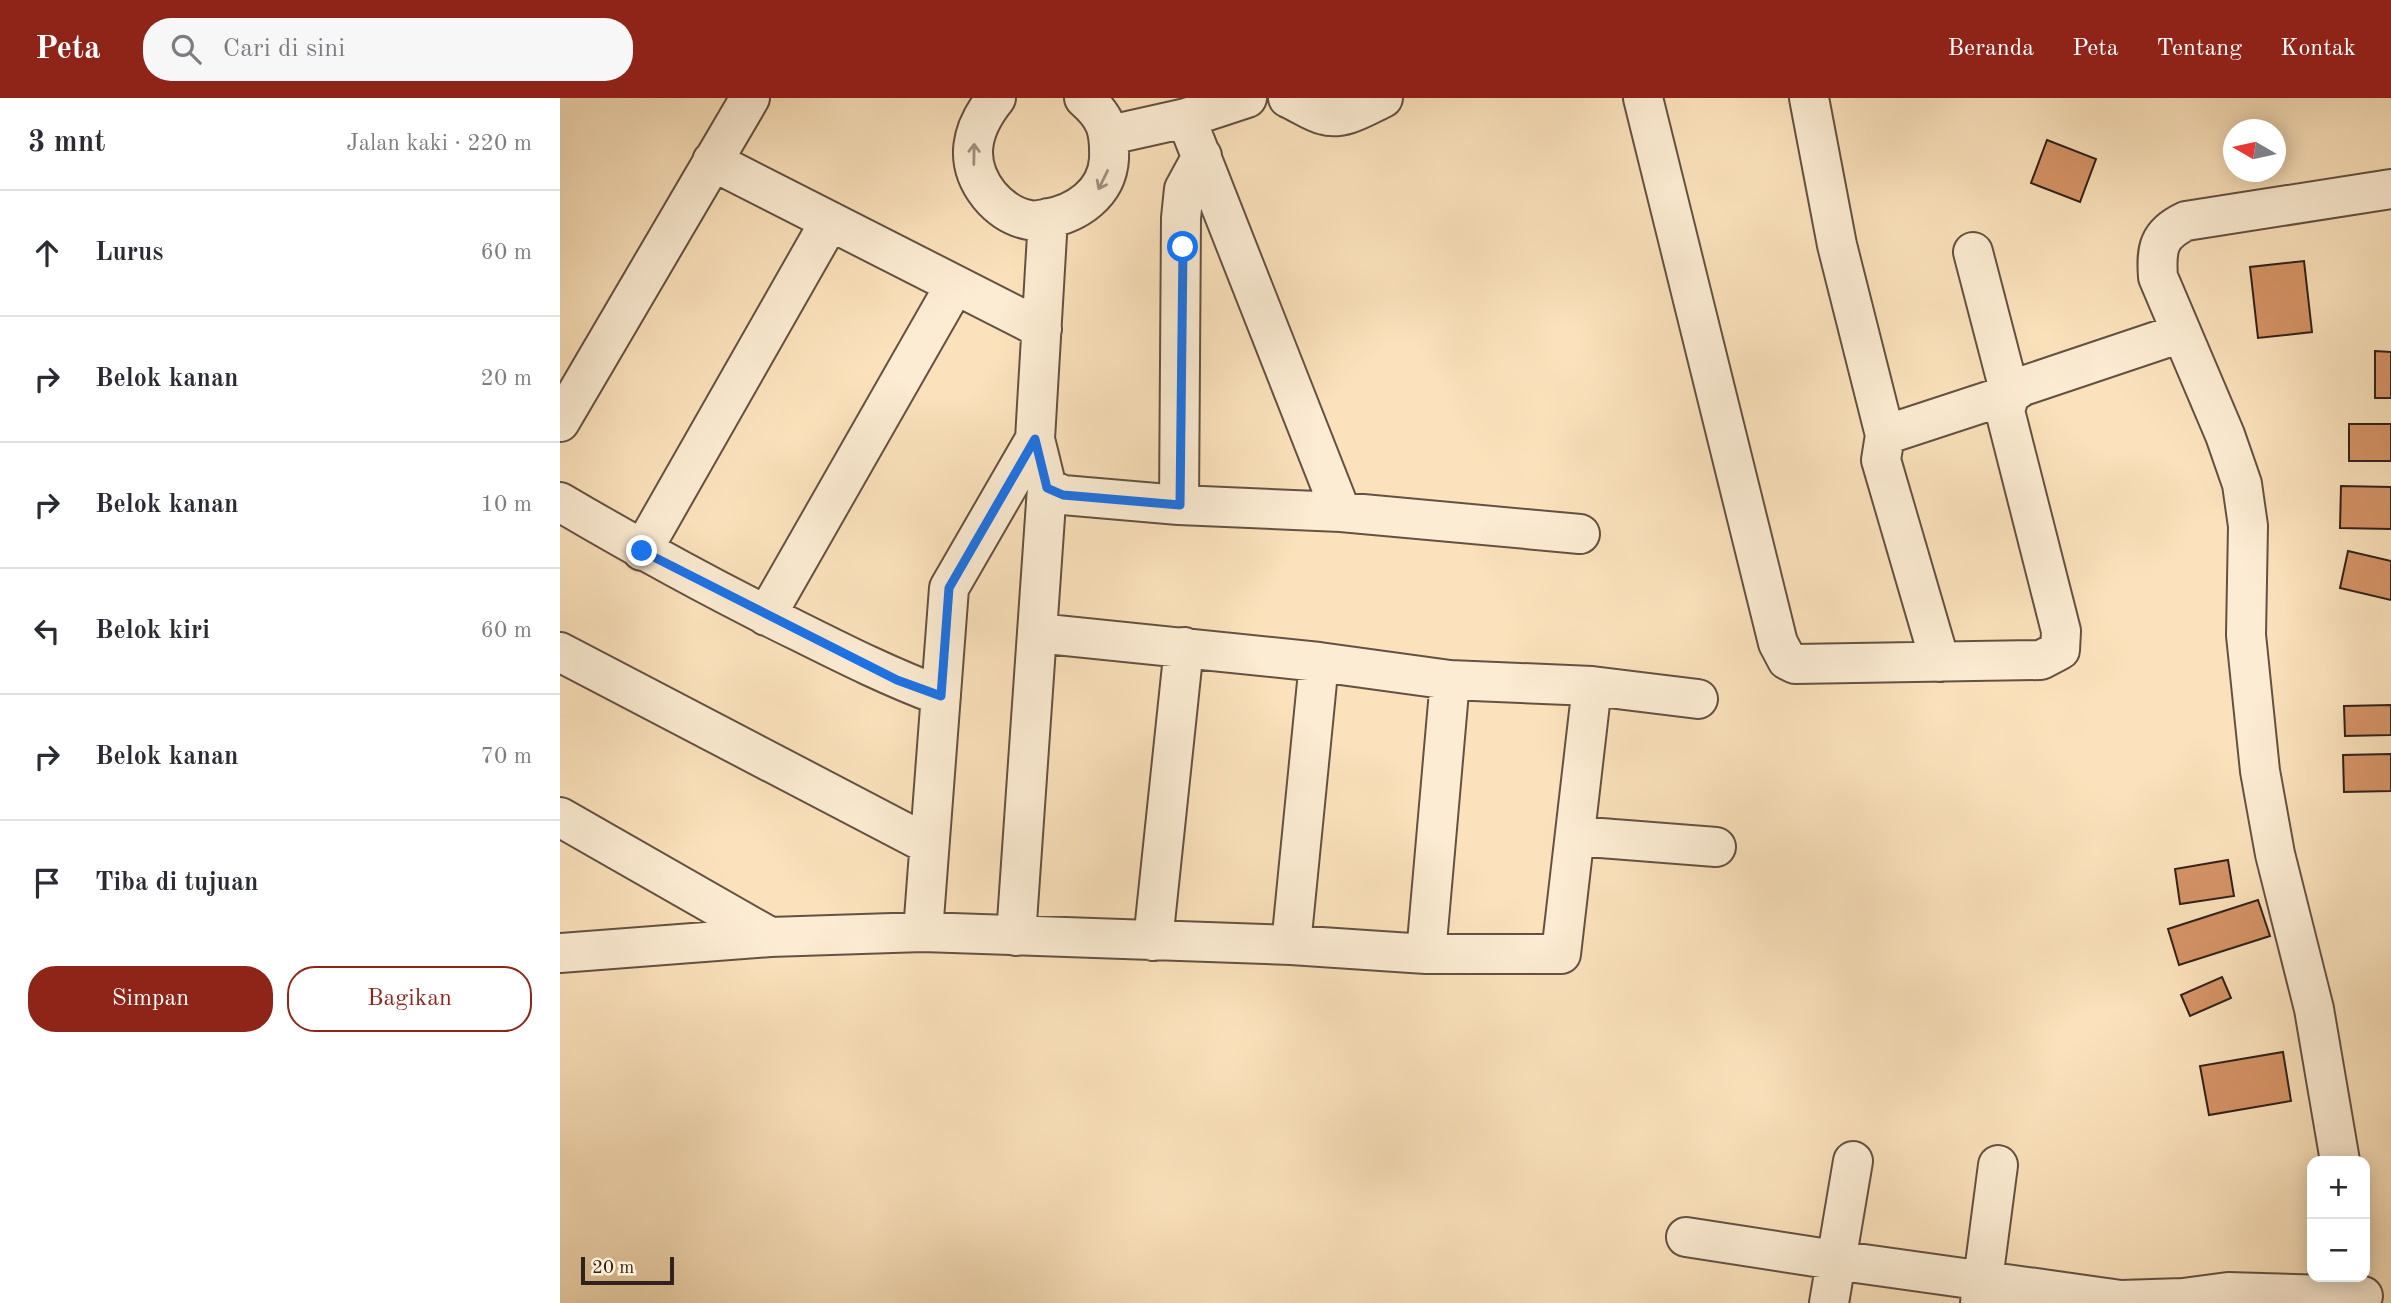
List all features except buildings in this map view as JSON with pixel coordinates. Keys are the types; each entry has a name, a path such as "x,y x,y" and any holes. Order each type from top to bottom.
{"street":[{"path":"560,422 750,98"},
{"path":"978,103 973,164 983,187 999,208 1031,221 1066,215 1095,196 1109,168 1110,135 1097,109 1084,98"},
{"path":"1288,98 1325,116 1352,112 1383,98"},
{"path":"1643,98 1778,643 1787,660 1795,664 2041,660 2060,650 2061,631 2005,411 2010,394 1973,252"},
{"path":"1809,98 1837,246 1885,435 1881,460 1940,662"},
{"path":"1110,135 1216,105"},
{"path":"1180,505 1181,219 1184,189 1202,156 1216,105"},
{"path":"1202,156 1341,512"},
{"path":"712,161 1042,329"},
{"path":"2339,1156 2314,1009 2276,854 2260,771 2246,635 2248,526 2242,484 2225,435 2158,277 2157,258 2161,241 2172,228 2186,221 2391,189"},
{"path":"1016,936 1047,488 1035,439 1048,218"},
{"path":"642,551 830,221"},
{"path":"766,616 954,285"},
{"path":"1885,435 2182,333"},
{"path":"923,932 949,588 1035,439"},
{"path":"1047,488 1063,495 1180,505 1341,512 1580,534"},
{"path":"560,502 642,551 766,616 897,680 941,696"},
{"path":"1037,633 1184,646 1450,680 1592,686 1698,699"},
{"path":"1153,941 1184,646"},
{"path":"560,652 929,845"},
{"path":"1291,945 1319,662"},
{"path":"1426,954 1450,680"},
{"path":"560,953 770,937 923,932 1291,945 1426,954 1561,954 1592,686"},
{"path":"560,817 770,937"},
{"path":"1575,836 1716,847"},
{"path":"1829,1303 1853,1161"},
{"path":"1982,1292 1998,1165"},
{"path":"1686,1237 1836,1261 1982,1292 2121,1301 2183,1298 2228,1292 2362,1292"}],"route":[{"path":"642,551 897,680 941,696 949,588 1035,439 1047,488 1063,495 1180,505 1183,247"}]}
